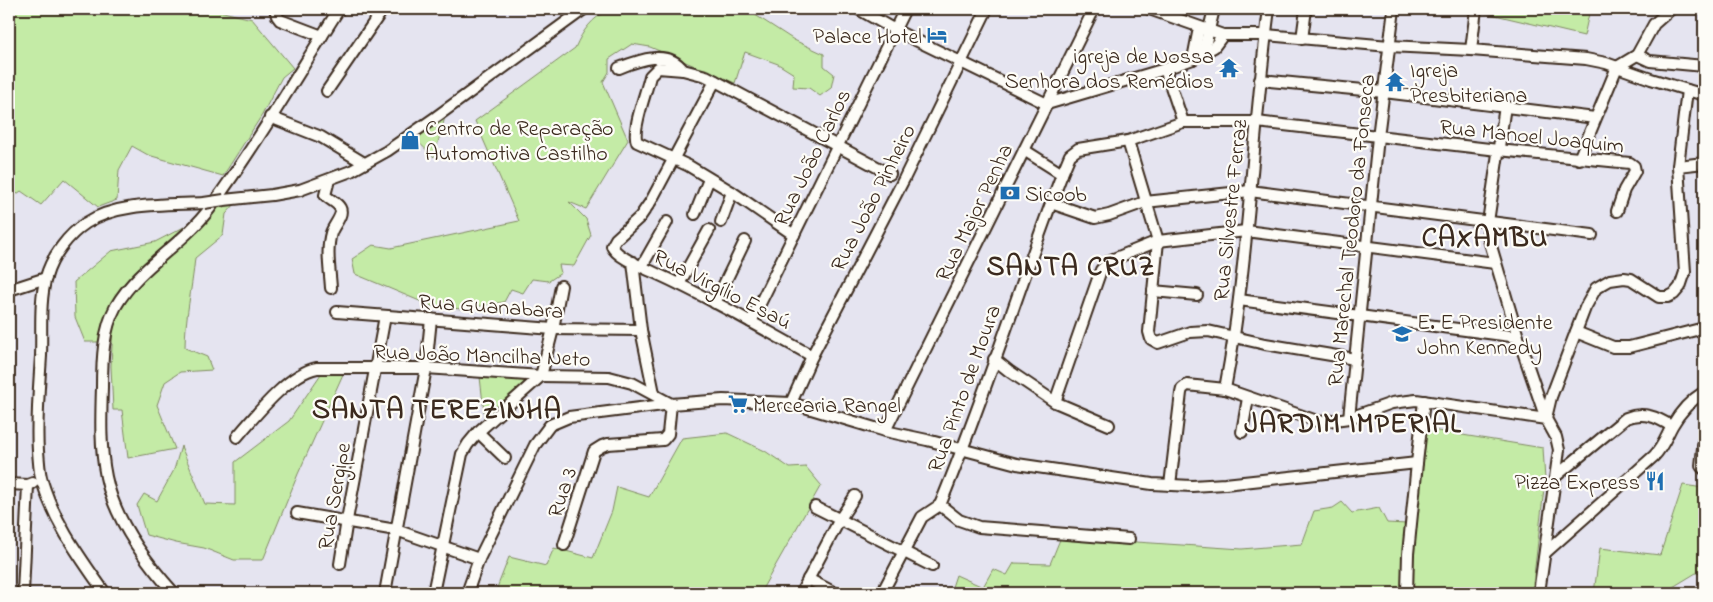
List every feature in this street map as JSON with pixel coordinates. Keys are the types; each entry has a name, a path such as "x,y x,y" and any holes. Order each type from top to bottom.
{"street":[{"path":"275,9 280,20 322,36"},
{"path":"174,593 144,557 130,535 118,512 106,478 101,420 102,367 105,339 116,307 125,293 152,263 198,223 228,184 339,9"},
{"path":"327,91 383,9"},
{"path":"105,593 68,541 56,519 41,479 37,435 43,305 46,278 53,259 64,244 75,231 86,223 112,211 272,195 300,190 351,171 387,151 436,117 584,9"},
{"path":"858,9 895,30 1047,104 1166,69 1193,59 1214,47 1224,35"},
{"name":"Rua João Carlos","path":"751,322 905,9"},
{"name":"Rua João Pinheiro","path":"791,402 812,356 904,179 987,9"},
{"name":"Rua Major Penha","path":"885,431 1094,9"},
{"path":"1149,9 1224,35 1266,35 1389,46 1586,58 1704,95"},
{"path":"1193,59 1203,29 1214,9"},
{"name":"Rua Silvestre Ferraz","path":"1225,389 1235,338 1260,80 1270,9"},
{"path":"1302,39 1306,9"},
{"name":"Rua Marechal Teodoro da Fonseca","path":"1350,418 1378,137 1394,9"},
{"path":"1471,50 1476,9"},
{"path":"1632,72 1635,56 1654,24 1671,9"},
{"path":"1203,29 1203,54"},
{"path":"1635,56 1648,78"},
{"path":"1579,159 1617,67 1635,56 1657,62 1704,66"},
{"path":"619,68 637,60 655,58 674,62 683,70"},
{"path":"1648,78 1657,62"},
{"path":"794,235 732,192 674,158 640,145 636,140 637,126 650,76 658,68 683,70 706,76 890,174"},
{"path":"1166,69 1183,122"},
{"path":"1260,80 1384,92 1595,118"},
{"path":"674,158 714,81"},
{"path":"1546,418 1576,332 1596,288 1610,280 1624,278 1631,279 1659,297 1668,297 1680,288 1685,272 1678,166 1687,90"},
{"path":"1505,106 1488,222 1489,241 1518,338 1559,450 1539,593"},
{"path":"270,117 321,137 364,163"},
{"name":"Rua Pinto de Moura","path":"940,506 963,450 1051,202 1070,156 1078,149 1128,141 1183,122 1257,122"},
{"name":"Rua Manoel Joaquim","path":"1257,122 1378,137 1622,162 1634,166 1635,171 1624,190 1617,211"},
{"path":"1128,141 1158,241 1148,332 1151,339 1158,343 1198,330 1218,332 1235,338 1265,344 1355,359"},
{"path":"1024,150 1062,174"},
{"name":"Rua Virgílio Esaú","path":"674,158 657,192 640,217 613,243 613,249 637,264 715,302 812,356"},
{"path":"1678,166 1704,163"},
{"path":"695,214 709,179"},
{"path":"329,180 325,195 341,209 341,214 331,234 331,288"},
{"path":"1051,202 1095,218 1145,202 1250,191 1592,235"},
{"path":"721,222 732,192"},
{"path":"654,394 641,330 637,264 667,222"},
{"path":"679,284 709,230"},
{"path":"1055,402 1101,270 1111,260 1158,241 1246,231 1496,263"},
{"path":"715,302 745,241"},
{"path":"9,290 46,278"},
{"path":"433,593 459,464 468,444 478,432 541,376 553,329 561,286"},
{"path":"1153,291 1197,294"},
{"path":"1239,300 1518,338"},
{"name":"Rua Guanabara","path":"337,312 553,329 641,330"},
{"name":"Rua Sergipe","path":"340,564 385,316"},
{"path":"385,593 426,368 431,319"},
{"path":"1576,332 1613,347 1629,347 1704,328"},
{"path":"994,359 1055,402 1109,426"},
{"name":"Rua João Mancilha Neto","path":"237,437 288,383 302,373 316,368 426,368 541,376 609,377 632,383 671,404"},
{"path":"1170,485 1181,393 1185,386 1190,385 1225,389 1320,422 1350,418 1392,403 1416,400 1546,418"},
{"path":"1545,553 1654,456 1665,442 1672,426 1686,406 1704,392"},
{"path":"1242,432 1248,398"},
{"path":"467,593 479,559 535,445 550,425 569,417 671,404 723,400 791,402 885,431 1017,464 1170,485 1224,484 1417,463"},
{"path":"1407,593 1408,554 1424,401"},
{"name":"Rua 3","path":"564,545 594,451 608,444 663,440 668,434 671,404"},
{"path":"1556,476 1626,418 1633,415 1651,416 1672,426"},
{"path":"478,432 505,458"},
{"path":"1704,438 1700,462 1704,469"},
{"path":"9,484 28,485 41,479"},
{"path":"23,593 28,485"},
{"path":"801,593 840,519 855,496"},
{"path":"882,593 922,517 940,506 959,520 979,527 1129,539"},
{"path":"815,507 932,566"},
{"path":"297,513 347,520 396,530 479,559"},
{"path":"808,579 835,593"}],"green space":[{"path":"9,9 211,9 252,19 293,68 282,77 262,115 223,176 148,155 132,146 119,170 117,200 98,207 64,179 41,205 21,191 9,200"},
{"path":"610,9 746,9 794,40 824,54 824,66 834,74 831,88 820,96 809,88 793,87 794,74 778,64 745,52 735,83 650,47 632,44 609,59 609,72 603,82 628,140 586,209 569,202 586,219 591,235 574,266 559,265 561,273 549,281 532,279 523,293 511,289 504,302 463,309 434,307 355,274 352,259 373,245 391,248 519,221 475,121 575,48 589,25 598,16"},
{"path":"1478,9 1590,9 1584,36 1478,11"},
{"path":"445,117 434,157 415,139"},
{"path":"236,203 226,214 223,235 195,258 187,315 185,348 207,357 212,370 180,372 165,382 157,405 175,449 128,458 122,410 113,410 111,366 113,326 123,301 155,265 190,237 220,204"},
{"path":"184,227 149,259 118,293 106,321 100,342 85,342 75,317 74,282 111,251 155,242"},
{"path":"323,371 344,372 298,474 263,560 234,560 204,548 146,535 137,505 144,494 157,501 174,470 181,446 205,504 235,505 235,462 289,421"},
{"path":"480,377 534,378 485,421"},
{"path":"1425,429 1543,448 1545,480 1532,593 1409,593"},
{"path":"727,433 765,451 790,468 806,467 821,485 760,593 495,593 509,557 546,566 554,548 593,558 612,511 617,487 649,497 682,438"},
{"path":"1683,485 1704,488 1704,574 1696,573 1663,593 1656,590 1656,593 1594,593 1600,548 1660,555"},
{"path":"1342,502 1352,513 1379,508 1387,523 1407,524 1402,593 950,593 956,575 983,587 993,569 1007,575 1014,563 1050,564 1061,537 1242,549 1302,544 1314,511 1333,508"}],"place":[{"name":"Palace Hotel","path":"937,35"},
{"name":"igreja de Nossa Senhora dos Remédios","path":"1229,68"},
{"name":"Igreja Presbiteriana","path":"1395,82"},
{"name":"Centro de Reparação Automotiva Castilho","path":"410,140"},
{"name":"Sicoob","path":"1010,193"},
{"name":"E. E Presidente John Kennedy","path":"1402,334"},
{"name":"Mercearia Rangel","path":"738,404"},
{"name":"Pizza Express","path":"1655,481"}],"district":[{"name":"CAXAMBU","path":"1485,236"},
{"name":"SANTA CRUZ","path":"1071,265"},
{"name":"SANTA TEREZINHA","path":"437,408"},
{"name":"JARDIM IMPERIAL","path":"1353,422"}]}
